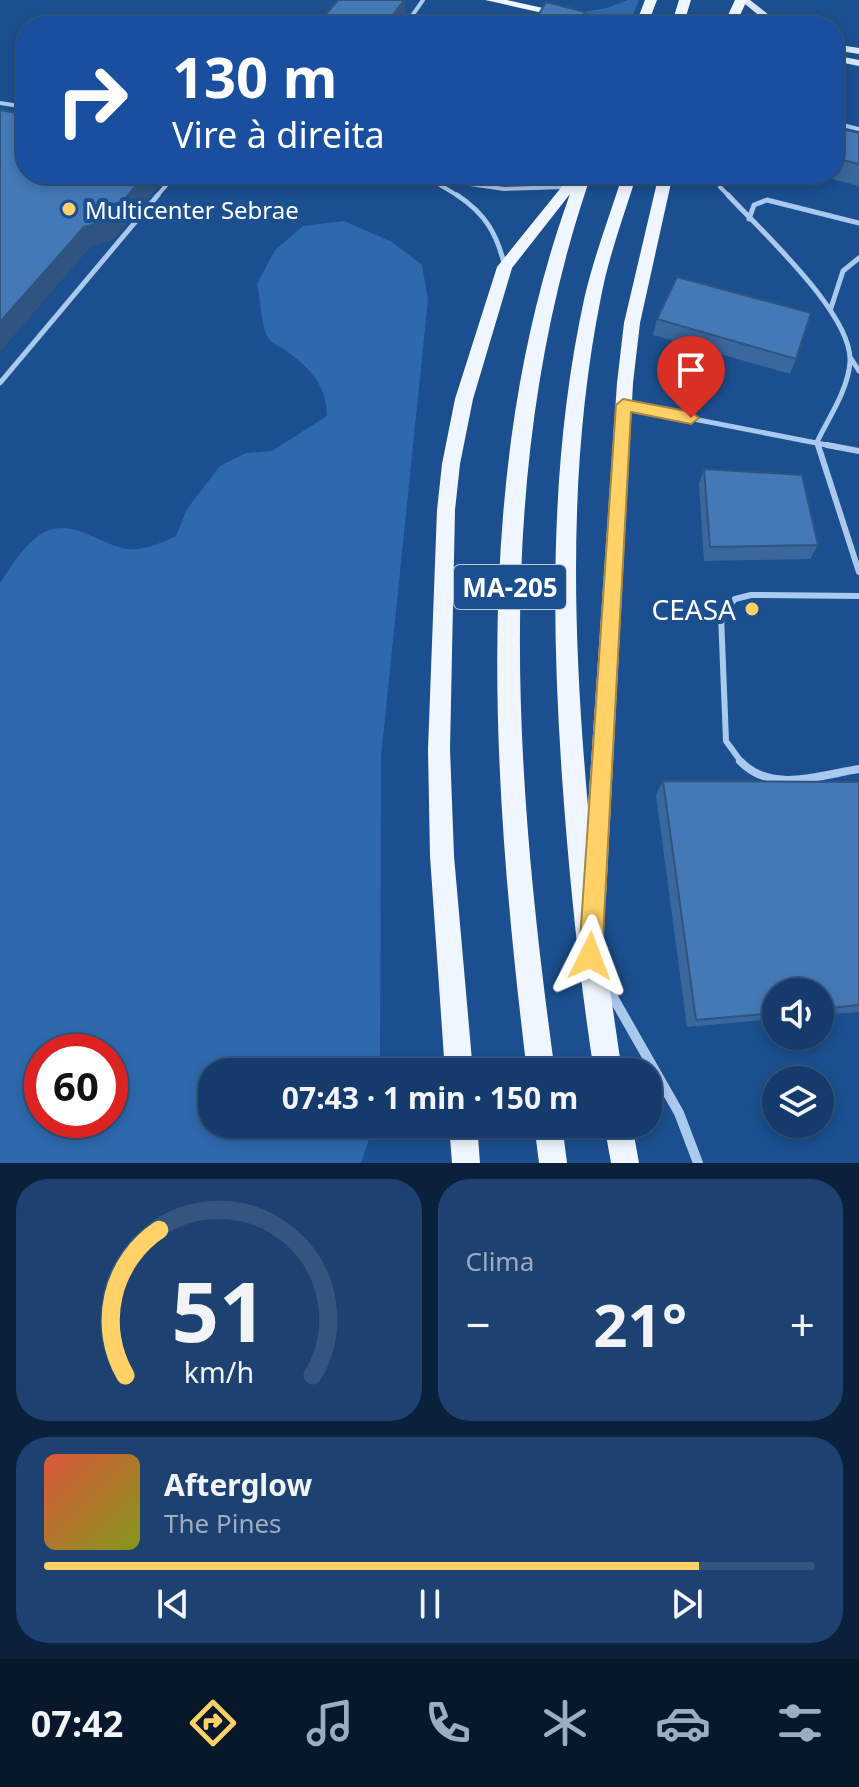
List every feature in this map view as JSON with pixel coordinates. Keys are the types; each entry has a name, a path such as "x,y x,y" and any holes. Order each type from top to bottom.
{"main road":[{"path":"491,0 569,16"},
{"path":"458,1058 442,856 439,749 446,510 464,399 505,267 573,184"},
{"name":"MA-205","path":"539,1058 515,843 509,717 514,503 543,313 576,184"},
{"name":"MA-205","path":"606,1058 590,956 569,725 566,526 573,435 588,320 602,261 627,184"},
{"path":"590,956 623,405 632,323 664,184"},
{"path":"464,1138 466,1163"},
{"path":"550,1138 553,1163"},
{"path":"621,1138 625,1163"}],"street":[{"path":"742,0 764,16"},
{"path":"590,956 679,1113 698,1163"}],"lane":[{"path":"0,383 168,184"},
{"path":"438,184 479,210 492,224 505,267"},
{"path":"455,184 495,191 530,191 556,184"},
{"path":"721,184 720,187 831,308 850,357 859,371"},
{"path":"749,219 754,205 767,200 859,223"},
{"path":"831,308 843,271 859,258"},
{"path":"850,357 845,382 817,442 859,572"},
{"path":"623,405 859,451"},
{"path":"859,596 751,595 735,599 721,615 726,741 742,763 756,776 776,781 859,769"}],"shaded area":[{"path":"628,0 639,0 632,16 601,16 581,12 607,8"},
{"path":"344,221 392,242 422,265 428,300 381,757 380,1058 198,1058 198,1138 369,1138 361,1163 0,1163 0,583 26,547 53,529 76,530 129,549 150,546 176,536 187,509 220,466 246,453 272,451 327,416 324,395 315,378 302,363 266,335 257,284 275,250 303,226"}],"building":[{"path":"338,0 404,0 392,16 324,16"},
{"path":"546,2 585,12 583,16 538,16"},
{"name":"Multicenter Sebrae","path":"0,110 16,113 16,184 137,184 106,221 84,227 0,322"},
{"path":"844,129 859,133 859,164 844,160"},
{"path":"677,277 811,313 796,359 657,319"},
{"path":"704,469 802,475 818,545 710,547"},
{"path":"663,781 859,782 859,1005 834,1008 834,978 762,978 762,1014 696,1020"}],"place":[{"name":"Multicenter Sebrae","path":"69,209"},
{"name":"CEASA","path":"752,609"}],"route":[{"path":"590,956 623,405 691,418"}]}
